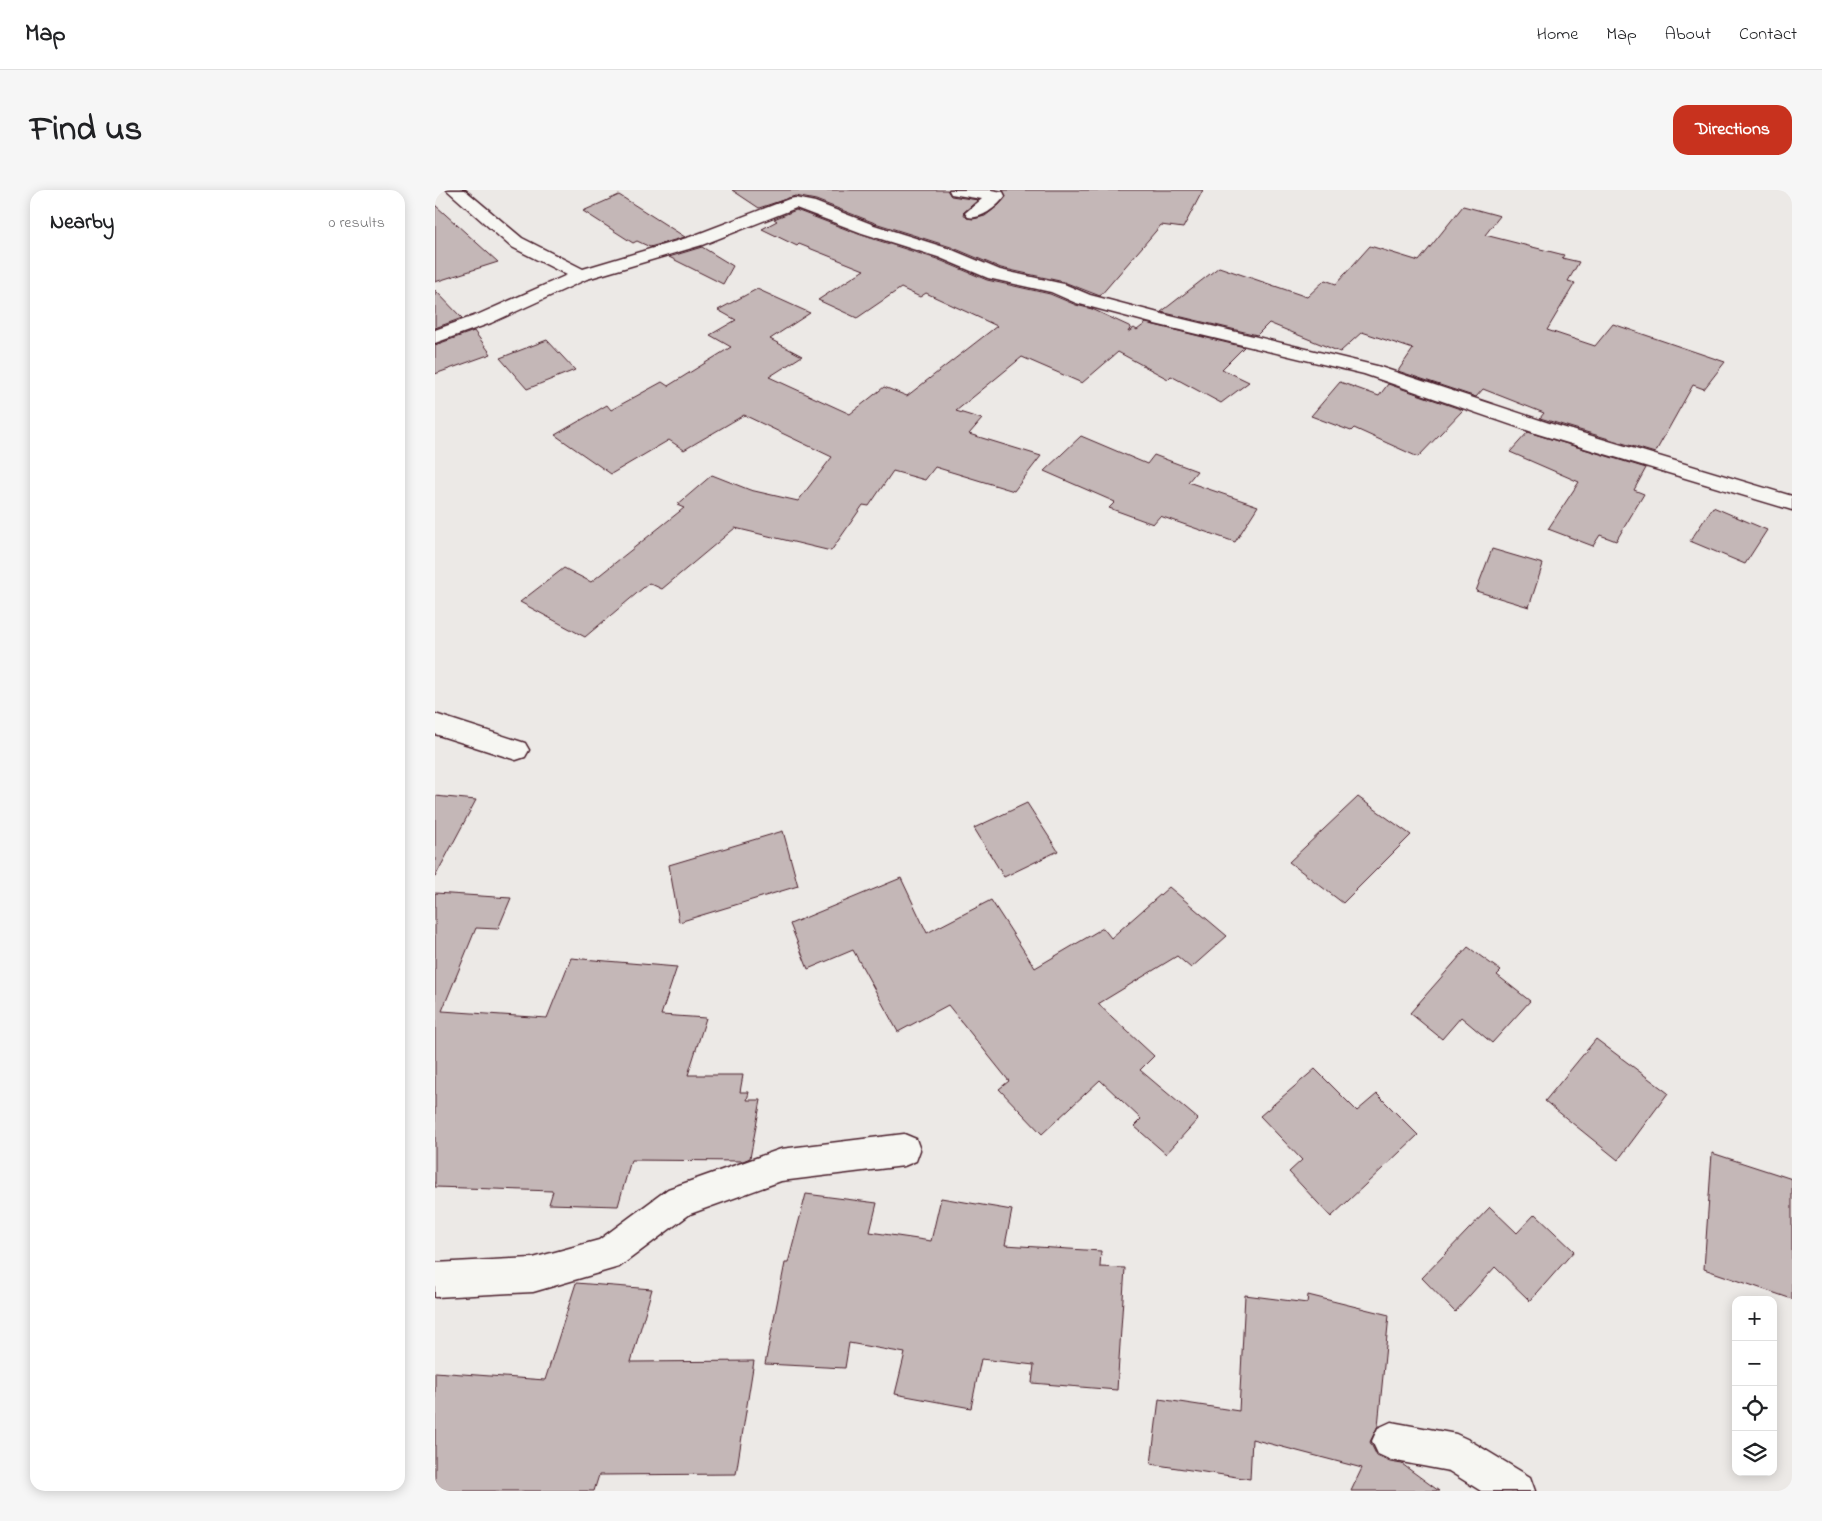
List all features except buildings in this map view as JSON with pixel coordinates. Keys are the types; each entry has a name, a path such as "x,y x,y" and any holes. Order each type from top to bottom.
{"street":[{"path":"455,190 516,242 581,275"},
{"path":"957,190 997,196 974,213"},
{"path":"435,337 484,320 581,275 696,241 795,203 944,253 994,274 1057,288 1083,299 1162,320 1370,370 1545,429 1792,503"},
{"path":"435,724 516,750"},
{"path":"435,1280 533,1275 607,1255 680,1201 781,1165 904,1150"},
{"path":"1391,1441 1456,1453 1516,1491"}]}
